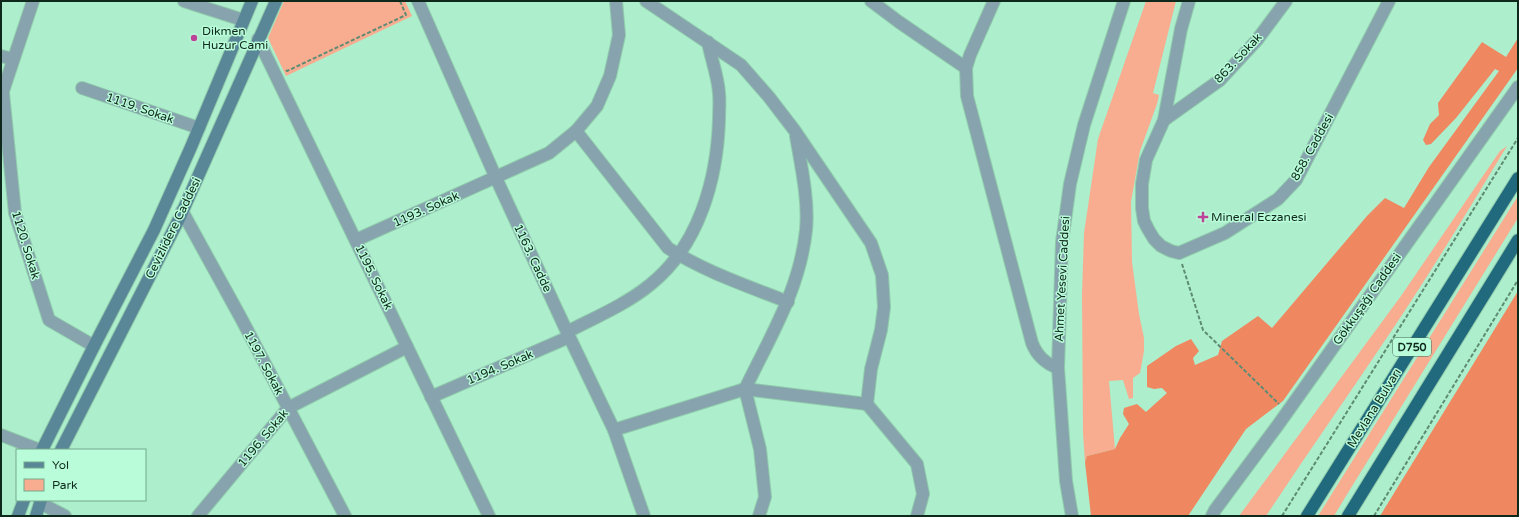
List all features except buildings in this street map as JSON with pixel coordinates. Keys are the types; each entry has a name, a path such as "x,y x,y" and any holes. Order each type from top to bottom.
{"highway":[{"name":"Mevlana Bulvarı","path":"1308,516 1518,178"},
{"name":"D750","path":"1348,516 1518,240"}],"main road":[{"name":"Cevizlidere Caddesi","path":"42,449 154,230 199,128 252,1"},
{"name":"Cevizlidere Caddesi","path":"62,449 182,211 276,1"},
{"path":"171,192 182,211"},
{"path":"18,516 24,501"},
{"path":"36,516 40,502"}],"street":[{"path":"2,95 33,1"},
{"path":"184,1 243,20"},
{"name":"1163. Cadde","path":"418,1 496,178 568,335 614,430 644,516"},
{"name":"1193. Sokak","path":"356,240 549,153 576,131 597,106 610,76 619,35 616,1"},
{"path":"646,1 741,65 769,97 795,131 871,243 882,275 884,307 881,330 871,369 867,404"},
{"path":"871,1 966,68"},
{"path":"994,1 970,54 966,68 966,86 969,106 1032,344 1040,357 1058,368"},
{"name":"Ahmet Yesevi Caddesi","path":"1072,516 1066,481 1058,368 1060,269 1070,184 1084,125 1124,1"},
{"path":"1179,253 1161,246 1154,239 1144,221 1142,208 1142,184 1146,160 1164,120 1181,29 1189,1"},
{"name":"863. Sokak","path":"1164,120 1220,80 1257,40 1286,1"},
{"name":"858. Caddesi","path":"1179,253 1225,233 1278,199 1296,180 1388,1"},
{"name":"1195. Sokak","path":"258,39 489,516"},
{"name":"1194. Sokak","path":"432,397 568,335 651,284 679,256 698,220 711,186 718,141 719,93 708,42"},
{"path":"1,56 13,59"},
{"name":"Gökkuşağı Caddesi","path":"1211,514 1278,425 1518,87"},
{"name":"1119. Sokak","path":"82,88 199,128"},
{"name":"1120. Sokak","path":"2,95 16,213 50,320 94,346"},
{"path":"576,131 668,248 679,256 720,275 788,302"},
{"path":"759,516 765,497 760,449 745,389 788,302 801,264 806,229 804,186 795,131"},
{"name":"1197. Sokak","path":"182,211 242,320 345,516"},
{"name":"1196. Sokak","path":"198,516 288,408 407,346"},
{"path":"614,430 745,389 867,404 917,464 923,494 917,516"},
{"path":"1,435 38,449"},
{"path":"40,502 64,516"}],"path":[{"path":"284,65 287,72 406,15 400,1"},
{"path":"1282,516 1518,138"},
{"path":"1179,253 1203,330 1281,406"},
{"path":"1374,516 1518,280"}],"green space":[{"path":"284,1 405,1 412,16 286,76 268,38"},
{"path":"1146,1 1176,1 1153,93 1159,95 1157,104 1140,151 1131,202 1132,262 1144,338 1144,351 1140,373 1133,378 1133,398 1129,399 1123,380 1109,381 1115,449 1087,456 1085,462 1083,433 1082,295 1084,233 1098,139"},
{"path":"1507,146 1450,240 1405,310 1266,516 1239,516 1401,296 1500,151"},
{"path":"1518,196 1518,218 1334,516 1318,516"}],"shaded area":[{"path":"1518,38 1518,68 1283,401 1246,429 1188,516 1091,516 1085,462 1087,456 1115,449 1129,424 1123,414 1124,408 1137,404 1146,412 1167,393 1162,388 1154,389 1147,387 1147,366 1176,346 1191,339 1199,351 1193,358 1195,365 1218,355 1222,341 1258,316 1272,328 1367,216 1385,198 1404,208 1429,167 1499,71 1495,69 1456,118 1431,144 1426,145 1423,140 1430,124 1439,115 1438,103 1482,42 1506,57"},
{"path":"1518,291 1518,516 1380,516"}],"place":[{"name":"Dikmen Huzur Cami","path":"194,38"},
{"name":"Mineral Eczanesi","path":"1203,217"}]}
